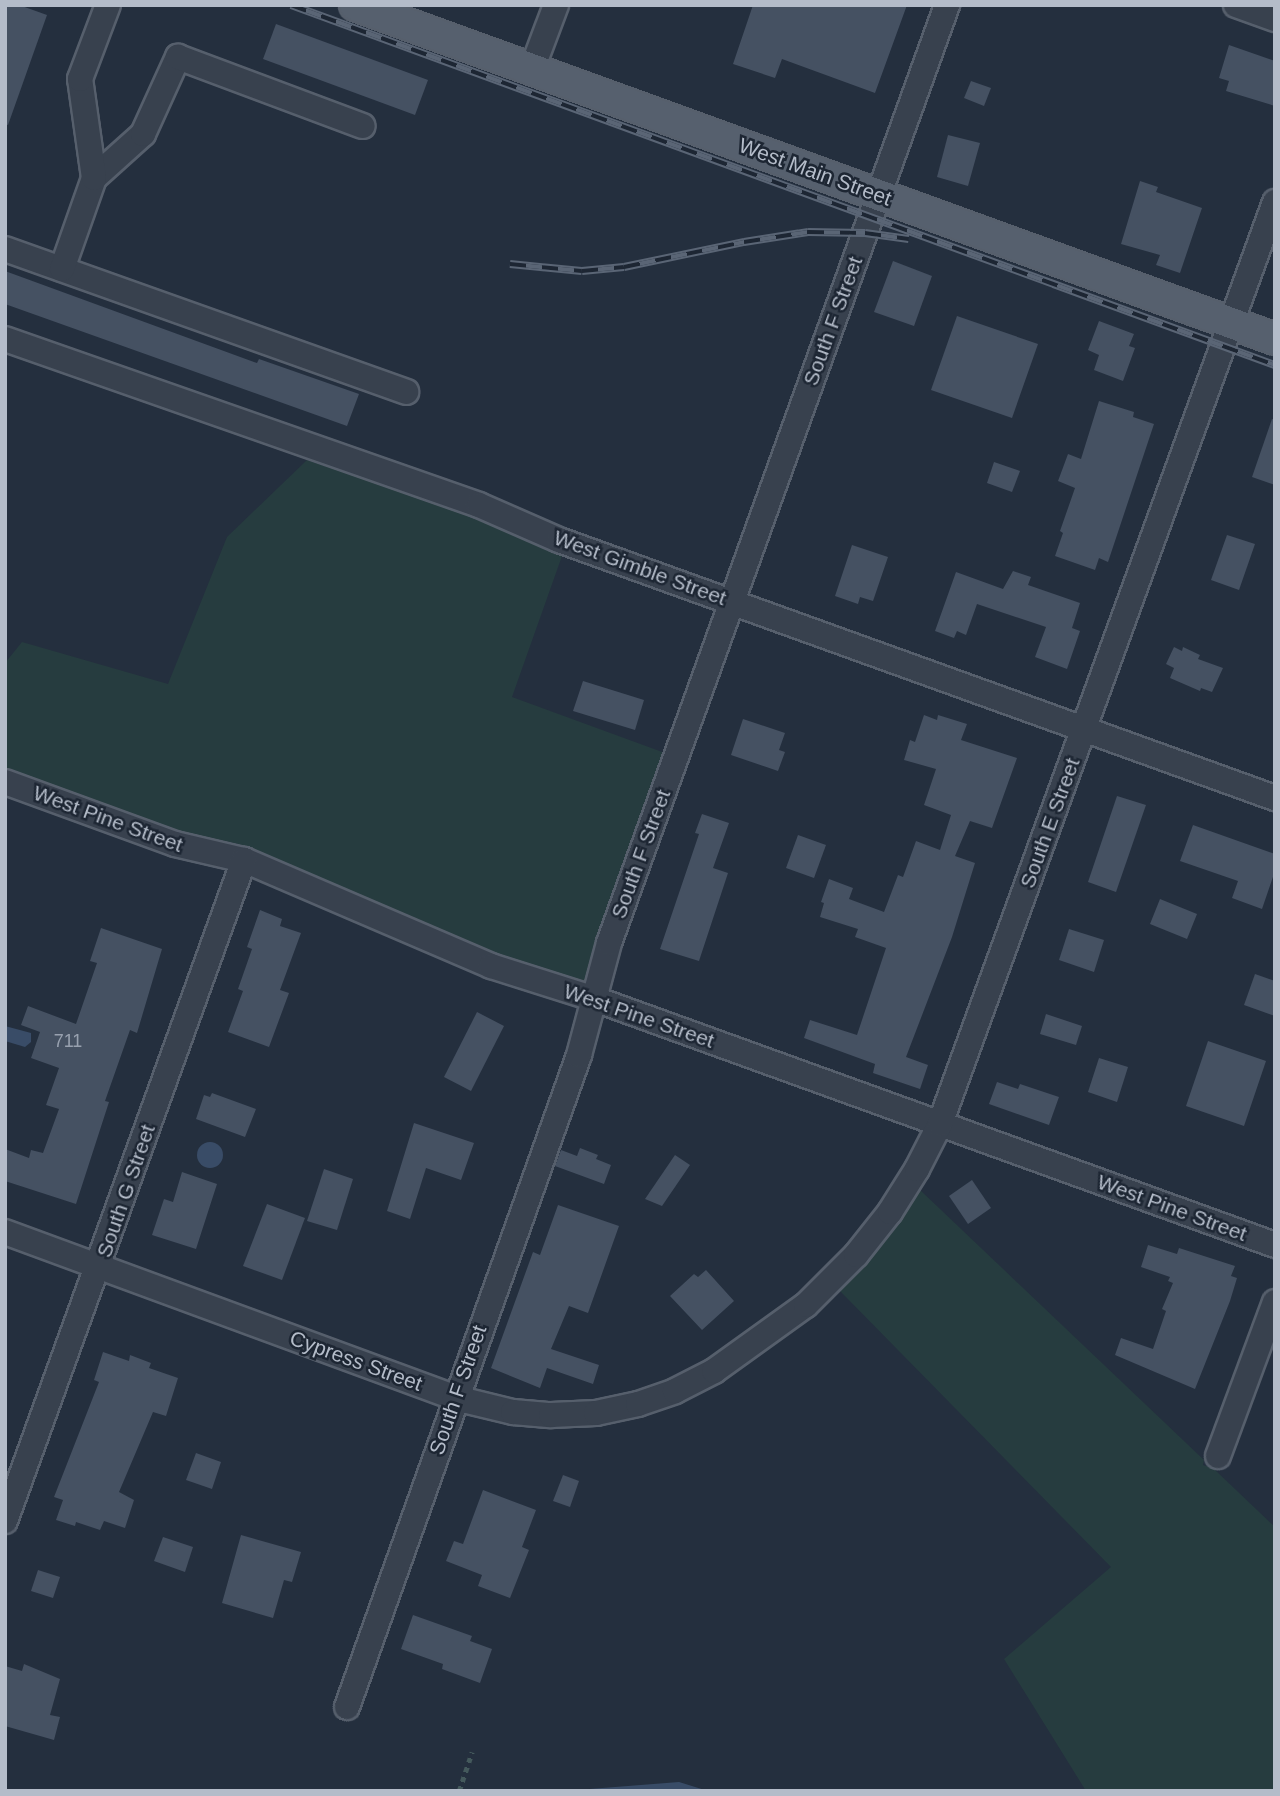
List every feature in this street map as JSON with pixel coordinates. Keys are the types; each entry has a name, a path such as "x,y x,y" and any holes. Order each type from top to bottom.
{"main road":[{"name":"West Main Street","path":"355,5 1275,340"}],"street":[{"path":"62,269 94,178 80,79 108,5"},
{"path":"532,69 556,5"},
{"name":"South F Street","path":"347,1707 579,1055 609,943 947,5"},
{"path":"1236,5 1275,19"},
{"path":"94,178 143,134 178,57 363,126"},
{"name":"South E Street","path":"714,1371 806,1305 856,1255 897,1201 940,1124 1275,202"},
{"path":"5,249 406,392"},
{"name":"West Gimble Street","path":"5,339 479,505 559,540 1275,798"},
{"name":"West Pine Street","path":"5,782 175,844 244,860 491,966 592,999 1275,1245"},
{"name":"South G Street","path":"5,1521 100,1265 244,860"},
{"name":"Cypress Street","path":"5,1232 455,1398 513,1412 551,1415 596,1413 638,1404 675,1391 714,1371"},
{"path":"1218,1456 1275,1301"}],"path":[{"path":"459,1791 472,1752"}],"green space":[{"path":"307,460 474,517 562,556 512,697 665,753 585,982 495,953 238,844 179,831 5,768 5,663 22,642 168,684 227,537"},
{"path":"919,1189 1204,1460 1203,1465 1214,1469 1275,1527 1275,1791 1086,1791 1004,1659 1111,1567 839,1290 885,1238"}],"water":[{"path":"5,1026 31,1033 31,1042 25,1047 5,1041"},
{"path":"210,1142 219,1146 223,1155 219,1164 210,1168 201,1164 197,1155 201,1146"},
{"path":"679,1782 708,1791 564,1791"}],"building":[{"path":"5,5 19,5 47,15 8,125 5,124"},
{"path":"753,5 907,5 875,93 782,59 775,78 733,64"},
{"path":"276,24 428,80 415,115 263,59"},
{"path":"1229,45 1275,61 1275,106 1226,91 1229,81 1219,78"},
{"path":"971,81 991,88 984,106 964,98"},
{"path":"948,135 980,143 968,186 937,177"},
{"path":"1140,181 1158,187 1156,192 1202,208 1180,273 1156,265 1160,255 1121,244"},
{"path":"893,261 932,276 914,326 874,312"},
{"path":"5,271 257,363 259,359 359,394 347,426 5,304"},
{"path":"957,316 1038,344 1012,418 931,390"},
{"path":"1099,321 1134,334 1129,346 1135,348 1123,381 1094,370 1099,355 1088,350"},
{"path":"1099,401 1134,412 1133,417 1154,424 1108,562 1099,558 1095,570 1055,556 1063,533 1060,531 1075,488 1058,481 1068,454 1081,459"},
{"path":"1272,419 1275,420 1275,485 1252,477"},
{"path":"994,462 1020,471 1012,492 987,483"},
{"path":"1227,535 1255,544 1239,590 1211,580"},
{"path":"852,545 888,557 873,601 860,597 858,604 835,596"},
{"path":"1013,571 1031,577 1028,585 1080,603 1072,628 1080,631 1067,669 1035,657 1046,627 977,604 966,635 957,631 954,638 935,631 956,572 1003,589"},
{"path":"1174,647 1182,651 1183,647 1200,655 1198,659 1223,668 1212,692 1201,688 1200,691 1170,678 1174,668 1166,664"},
{"path":"583,681 644,700 635,730 573,711"},
{"path":"924,715 937,720 938,715 967,724 961,740 1017,758 992,828 970,821 955,856 975,863 952,937 906,1057 928,1065 920,1089 873,1073 875,1064 804,1038 810,1020 857,1035 886,948 855,937 858,929 820,917 824,903 821,902 829,879 853,888 849,899 884,912 898,875 903,877 916,841 940,850 951,815 924,805 936,769 904,760 910,740 915,742"},
{"path":"743,719 785,733 779,750 785,752 778,771 731,755"},
{"path":"1117,796 1146,805 1116,892 1088,882"},
{"path":"702,814 729,823 713,868 728,873 699,961 660,949 699,834 695,833"},
{"path":"1193,825 1275,854 1275,871 1262,909 1232,898 1238,881 1180,861"},
{"path":"798,835 826,845 814,878 786,868"},
{"path":"1160,899 1197,914 1187,939 1150,924"},
{"path":"260,910 282,919 280,926 301,933 280,990 289,993 269,1047 228,1032 243,991 238,989 252,949 247,947"},
{"path":"101,928 162,949 137,1033 130,1030 105,1101 109,1102 76,1204 5,1181 5,1149 29,1158 31,1150 43,1153 59,1109 46,1105 59,1068 31,1058 40,1032 21,1025 28,1006 76,1024 97,963 90,961"},
{"path":"1069,929 1104,940 1094,972 1059,960"},
{"path":"1255,974 1275,981 1275,1016 1244,1005"},
{"path":"477,1012 504,1026 471,1091 444,1077"},
{"path":"1046,1014 1082,1026 1076,1045 1040,1034"},
{"path":"1208,1041 1266,1061 1244,1126 1186,1106"},
{"path":"1099,1058 1128,1067 1117,1102 1088,1092"},
{"path":"997,1082 1018,1089 1020,1084 1059,1097 1049,1125 989,1104"},
{"path":"212,1093 256,1109 245,1137 196,1119 204,1095 210,1097"},
{"path":"414,1123 474,1143 461,1180 426,1168 410,1219 387,1211"},
{"path":"580,1148 598,1155 596,1159 611,1165 604,1184 555,1166 561,1150 577,1156"},
{"path":"675,1155 690,1165 662,1206 645,1199"},
{"path":"324,1169 353,1179 337,1230 307,1221"},
{"path":"182,1172 217,1184 196,1249 152,1235 164,1199 173,1202"},
{"path":"972,1180 991,1208 968,1224 949,1196"},
{"path":"267,1204 305,1218 282,1280 243,1266"},
{"path":"558,1205 619,1226 588,1313 569,1306 551,1349 599,1365 593,1384 547,1368 540,1388 491,1368 533,1252 540,1255"},
{"path":"1148,1245 1177,1254 1179,1248 1235,1266 1231,1276 1237,1278 1230,1301 1195,1389 1115,1355 1121,1338 1153,1349 1166,1311 1162,1309 1173,1283 1168,1281 1170,1277 1141,1267"},
{"path":"706,1270 734,1301 702,1330 670,1296 694,1274 698,1277"},
{"path":"103,1352 129,1361 130,1355 151,1363 149,1368 178,1378 166,1416 153,1412 119,1492 134,1500 125,1528 104,1521 100,1530 76,1522 75,1526 56,1520 63,1500 54,1497 99,1382 94,1380"},
{"path":"196,1453 221,1462 212,1489 186,1480"},
{"path":"563,1475 579,1481 570,1507 553,1501"},
{"path":"483,1490 536,1510 522,1547 529,1550 510,1598 478,1586 482,1575 446,1561 454,1541 463,1544"},
{"path":"241,1535 301,1552 292,1582 284,1580 273,1618 222,1603"},
{"path":"163,1537 193,1547 185,1572 154,1561"},
{"path":"38,1570 60,1577 53,1598 31,1591"},
{"path":"413,1615 472,1636 470,1641 492,1649 480,1683 442,1669 443,1664 401,1649"},
{"path":"24,1664 60,1679 50,1715 60,1717 54,1740 5,1726 5,1666 22,1671"}],"railway":[{"path":"291,5 1275,365"},
{"path":"510,264 582,271 624,267 744,242 808,232 865,233 909,239"}]}
